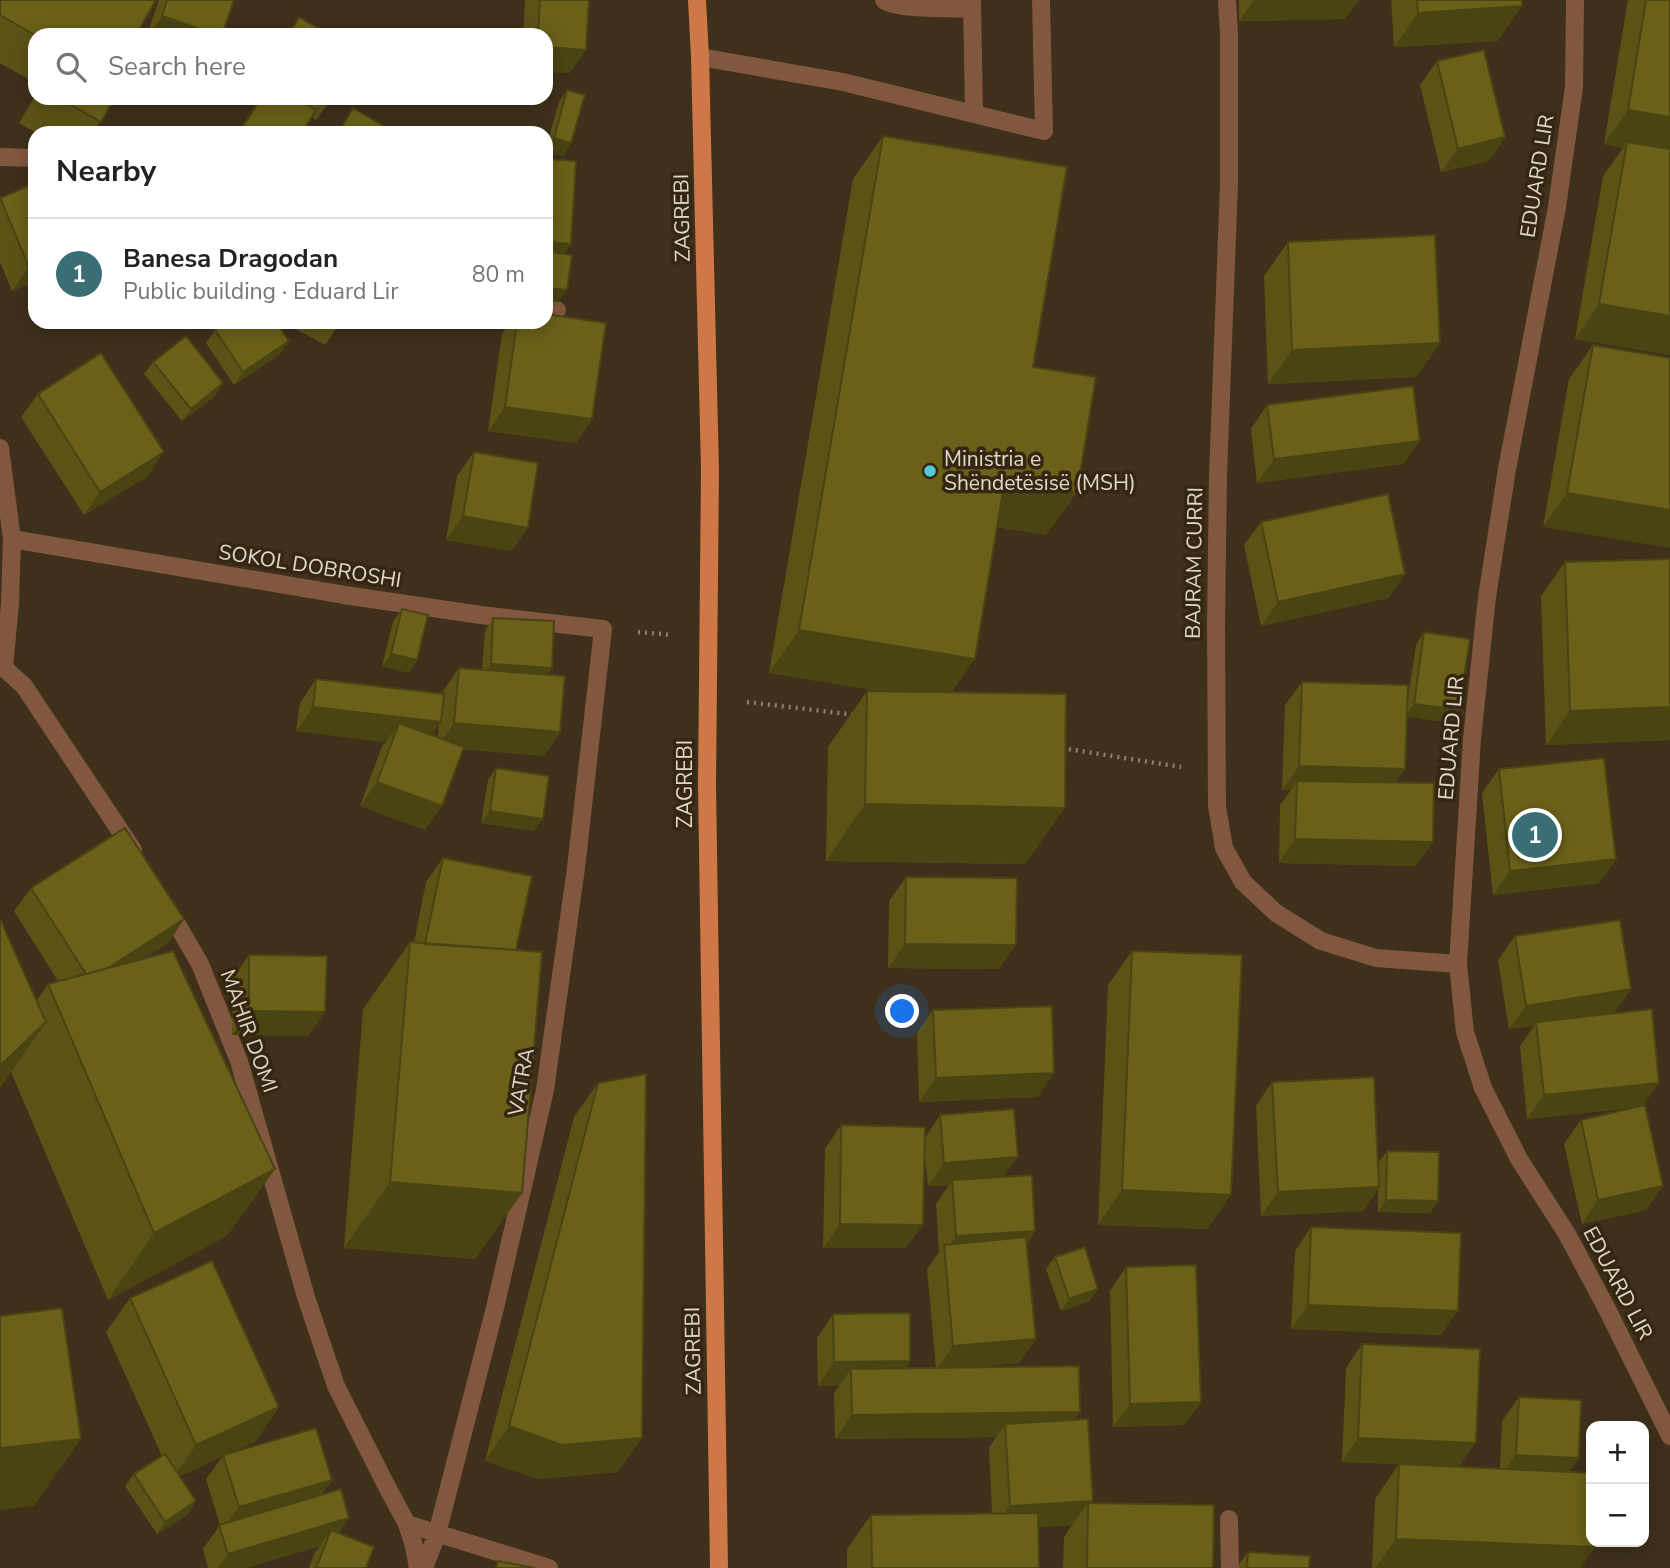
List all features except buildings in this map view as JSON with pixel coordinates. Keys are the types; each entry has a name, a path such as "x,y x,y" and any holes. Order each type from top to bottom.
{"main road":[{"name":"ZAGREBI","path":"697,0 701,57 710,470 707,785 719,1568"}],"street":[{"path":"884,0 889,4 912,6 972,4 974,114"},
{"path":"701,57 843,82 1044,131 1041,0"},
{"name":"BAJRAM CURRI","path":"1227,0 1229,183 1218,476 1216,772 1217,806 1224,848 1243,882 1276,912 1321,941 1376,958 1458,964"},
{"name":"EDUARD LIR","path":"1575,0 1574,87 1557,207 1507,469 1487,597 1472,739 1458,964 1465,1032 1483,1088 1519,1159 1567,1234 1608,1309 1670,1436"},
{"path":"0,157 28,158"},
{"path":"0,448 12,539 10,603 2,668 24,686 139,859"},
{"name":"SOKOL DOBROSHI","path":"12,539 351,596 603,629"},
{"name":"VATRA","path":"424,1568 437,1534 495,1308 545,1090 576,868 603,629"},
{"name":"MAHIR DOMI","path":"160,894 200,964 239,1061 306,1297 336,1386 407,1524 418,1568"},
{"path":"1229,1519 1230,1568"},
{"path":"407,1524 549,1568"}],"path":[{"path":"603,629 709,638"},
{"path":"708,697 868,717"},
{"path":"1056,747 1216,772"}],"place":[{"name":"Ministria e Shëndetësisë (MSH)","path":"930,471"},
{"name":"Banesa Dragodan","path":"1535,835"}]}
